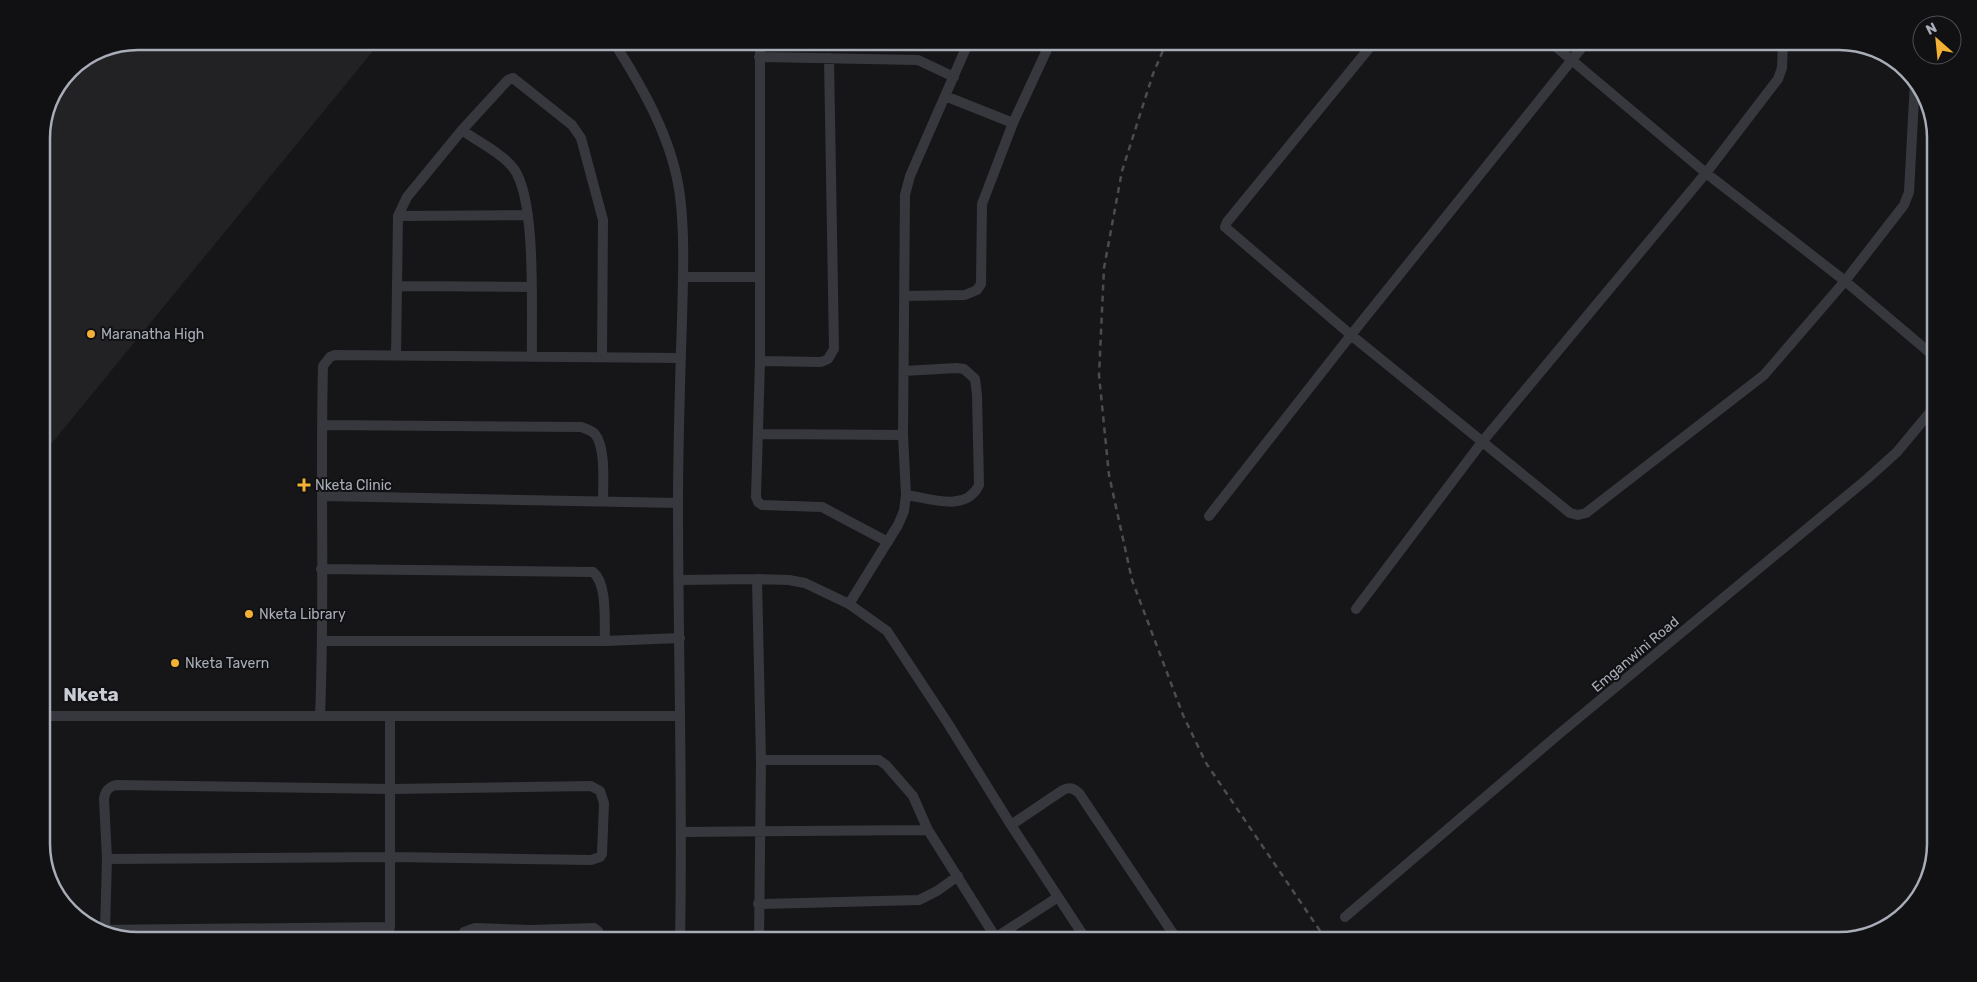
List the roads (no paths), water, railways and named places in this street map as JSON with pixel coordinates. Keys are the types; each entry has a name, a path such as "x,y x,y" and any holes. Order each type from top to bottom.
{"street":[{"path":"618,50 644,92 672,160 680,196 683,277 678,503 682,832 680,932"},
{"path":"759,50 760,361 756,497 760,504 822,507 888,542"},
{"path":"849,604 888,542 904,511 906,494 903,435 905,205 907,186 965,50"},
{"path":"905,296 965,295 976,290 981,284 982,204 1013,123 1047,50"},
{"path":"1368,50 1227,222 1225,227 1350,335 1570,513 1578,515 1586,513 1764,374 1845,281 1904,204 1909,192 1914,93"},
{"path":"1560,50 1706,172 1845,281 1927,350"},
{"path":"1209,516 1350,335 1580,50"},
{"path":"1356,609 1482,442 1706,172 1778,79 1782,68 1783,50"},
{"path":"759,57 918,60 954,77"},
{"path":"760,361 821,362 828,359 834,349 829,58"},
{"path":"396,356 398,216 407,197 462,130 508,80 513,78 572,125 579,134 603,220 602,357"},
{"path":"945,96 1013,123"},
{"path":"462,130 507,161 513,168 522,186 528,215 532,357"},
{"path":"398,216 528,215"},
{"path":"683,277 760,278"},
{"path":"398,286 531,287"},
{"path":"320,716 323,641 321,569 323,366 330,357 335,355 468,355 681,358"},
{"path":"904,370 964,369 975,379 979,485 976,492 968,499 958,502 906,494"},
{"name":"Emganwini Road","path":"1345,917 1552,740 1867,479 1897,452 1927,417"},
{"path":"322,425 581,427 593,432 598,439 602,456 603,501"},
{"path":"759,434 903,435"},
{"path":"322,496 678,503"},
{"path":"321,569 593,572 599,577 602,586 605,641"},
{"path":"679,580 757,579 790,580 805,583 849,604 887,631 1081,932"},
{"path":"757,579 761,760 759,932"},
{"path":"323,641 605,641 680,638"},
{"path":"50,716 680,716"},
{"path":"388,932 390,927 390,716"},
{"path":"761,760 879,760 886,765 909,791 928,830 958,876 989,932"},
{"path":"105,925 107,859 105,792 108,788 116,785 391,789 591,786 600,791 604,803 603,849 600,857 596,860 390,857 107,859"},
{"path":"1011,825 1063,790 1069,787 1073,789 1078,793 1172,932"},
{"path":"682,832 928,830"},
{"path":"758,904 919,900 937,891 958,876"},
{"path":"1004,932 1058,897"},
{"path":"120,930 390,927"},
{"path":"464,932 475,928 530,930 594,928 598,932"}],"railway":[{"path":"1163,50 1153,74 1122,171 1104,268 1099,375 1109,475 1132,580 1183,715 1206,763 1321,932"}],"place":[{"name":"Maranatha High","path":"91,334"},
{"name":"Nketa Clinic","path":"304,485"},
{"name":"Nketa Library","path":"249,614"},
{"name":"Nketa Tavern","path":"175,663"}],"district":[{"name":"Nketa","path":"91,694"}]}
